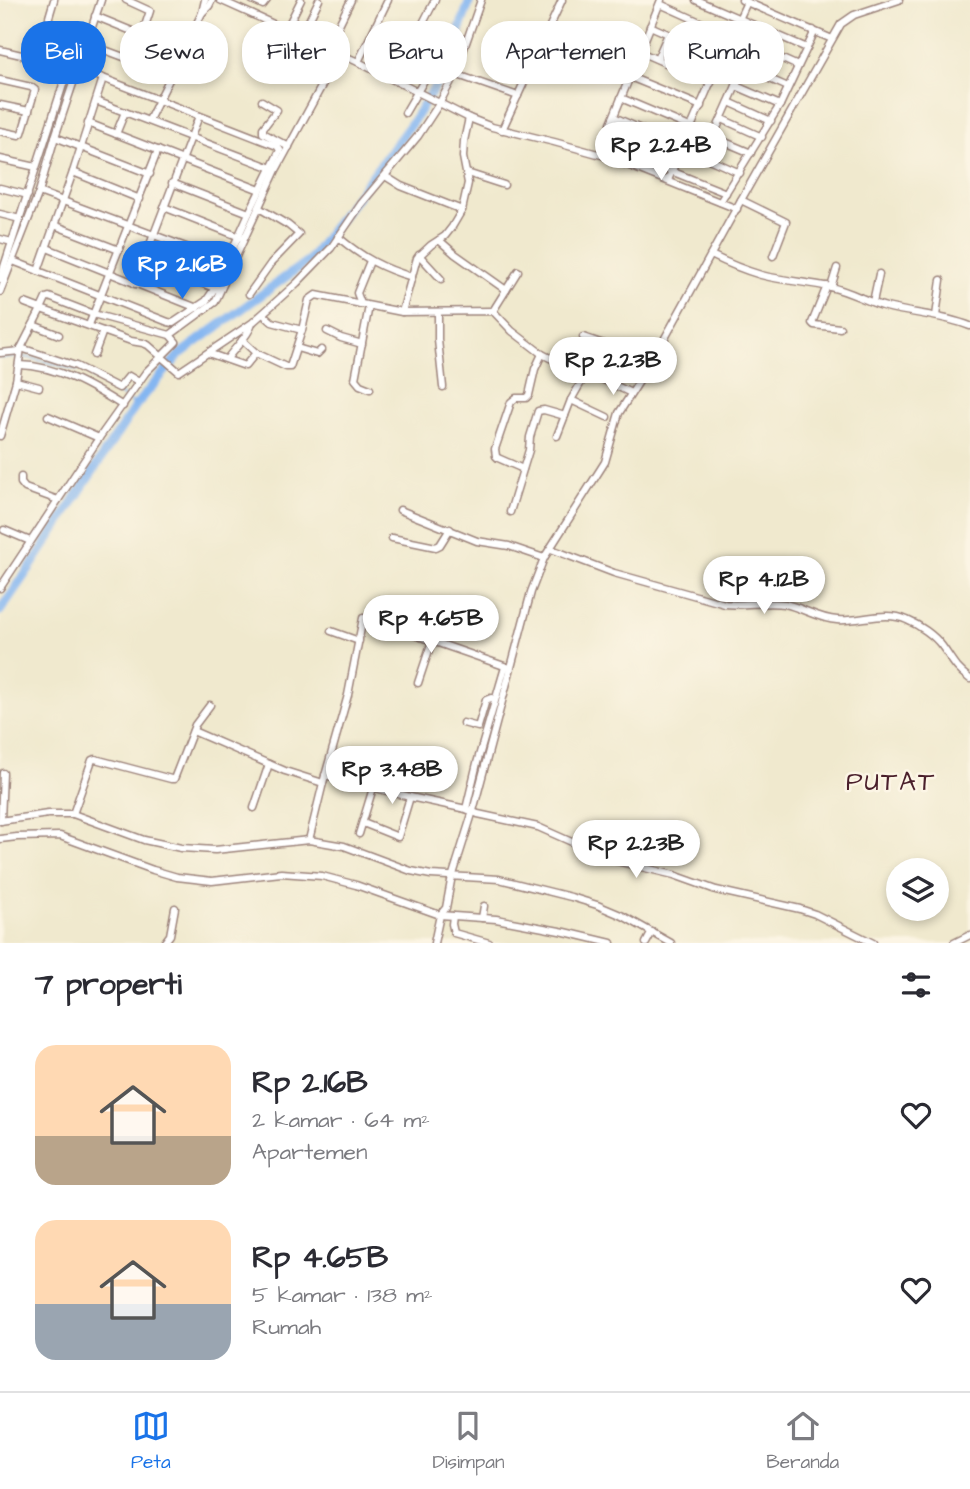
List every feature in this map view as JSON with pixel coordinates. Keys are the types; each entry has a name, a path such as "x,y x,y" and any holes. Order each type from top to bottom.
{"street":[{"path":"50,17 54,0"},
{"path":"93,21 101,0"},
{"path":"126,0 150,11 147,21"},
{"path":"195,0 207,2 198,21"},
{"path":"220,0 266,21"},
{"path":"252,0 263,5 267,0"},
{"path":"290,21 301,0"},
{"path":"309,21 319,0"},
{"path":"341,21 351,0"},
{"path":"358,62 388,0"},
{"path":"424,21 435,0"},
{"path":"467,40 481,0"},
{"path":"502,130 562,0"},
{"path":"696,0 807,48"},
{"path":"469,810 479,754 542,557 551,549 605,462 628,392 654,358 711,255 733,207 741,200 828,37 846,19 899,0"},
{"path":"740,19 745,1 760,4 828,37"},
{"path":"664,32 650,26 661,2 701,21"},
{"path":"95,16 120,26"},
{"path":"720,202 780,105 813,30"},
{"path":"657,60 664,43"},
{"path":"0,50 21,55"},
{"path":"650,57 664,63"},
{"path":"350,59 364,65"},
{"path":"784,60 798,66"},
{"path":"467,78 518,96"},
{"path":"106,79 279,148 259,208 226,262 213,305 176,326"},
{"path":"0,80 33,88 34,93 21,135 0,131"},
{"path":"0,279 63,84"},
{"path":"0,292 38,192 72,84"},
{"path":"38,271 101,84"},
{"path":"149,120 167,84"},
{"path":"170,335 176,326 217,290 241,237 248,213 323,84"},
{"path":"404,84 469,118 502,130 605,156 733,207"},
{"path":"405,113 423,84"},
{"path":"25,303 143,343 180,371 252,323 321,259 360,204 418,136 449,84"},
{"path":"605,156 611,123 627,84"},
{"path":"647,84 701,106"},
{"path":"668,180 711,84"},
{"path":"781,84 788,87"},
{"path":"713,137 736,86 780,105"},
{"path":"621,98 751,153"},
{"path":"96,101 274,169"},
{"path":"262,101 277,110 263,128 263,133 289,146"},
{"path":"729,102 771,121"},
{"path":"0,105 29,111"},
{"path":"116,134 125,112"},
{"path":"135,284 199,116"},
{"path":"614,117 740,173"},
{"path":"402,312 418,256 452,227 462,210 468,183 463,157 469,118"},
{"path":"722,119 762,137"},
{"path":"88,123 260,190"},
{"path":"55,137 150,174"},
{"path":"606,145 726,193"},
{"path":"89,326 158,150"},
{"path":"0,159 36,167"},
{"path":"73,172 140,199"},
{"path":"467,173 504,185"},
{"path":"385,176 401,186 462,210"},
{"path":"173,183 248,213"},
{"path":"0,188 28,195"},
{"path":"38,192 226,262"},
{"path":"741,200 786,222 773,256"},
{"path":"164,207 241,237"},
{"path":"249,294 271,263 299,234 259,208"},
{"path":"0,214 20,219"},
{"path":"54,225 119,250"},
{"path":"338,237 370,261 412,277"},
{"path":"0,240 12,242"},
{"path":"439,240 506,290"},
{"path":"47,248 197,308"},
{"path":"711,255 762,275 829,286 885,307 957,320 970,326"},
{"path":"418,256 441,279"},
{"path":"13,261 176,326"},
{"path":"144,261 217,290"},
{"path":"360,304 357,293 370,261"},
{"path":"837,268 812,323 840,328"},
{"path":"493,311 518,271"},
{"path":"873,302 879,274"},
{"path":"936,316 941,280"},
{"path":"242,340 256,354 287,368 291,365 297,348 309,300 316,295 402,312 493,311 512,331 542,354 628,392"},
{"path":"0,436 16,381 20,351 46,298 170,335 176,342 139,382 0,588"},
{"path":"369,306 355,379 360,385 370,389"},
{"path":"438,312 443,387"},
{"path":"263,314 272,322 302,330"},
{"path":"227,359 250,330 252,323"},
{"path":"33,325 59,335"},
{"path":"94,355 103,331"},
{"path":"327,331 362,344"},
{"path":"583,337 639,356"},
{"path":"557,436 571,400 590,374 604,344"},
{"path":"297,348 317,354 321,350"},
{"path":"0,353 20,351 76,366 119,388 129,376 139,382"},
{"path":"208,353 246,366 256,354"},
{"path":"523,469 501,460 496,456 495,449 511,402 516,398 526,398 529,394 542,354"},
{"path":"19,365 39,366 63,373 124,404"},
{"path":"16,381 39,387"},
{"path":"571,400 607,417"},
{"path":"510,512 538,411 565,416"},
{"path":"48,416 99,438"},
{"path":"21,477 25,488 58,500"},
{"path":"400,510 477,541 509,546 542,557"},
{"path":"392,538 436,547 450,529"},
{"path":"4,530 30,541"},
{"path":"20,537 25,548"},
{"path":"551,549 614,573 725,604 771,602 838,620 895,617 906,619 933,636 957,668 970,678"},
{"path":"309,840 348,695 364,618 507,667"},
{"path":"331,631 359,641"},
{"path":"418,683 432,641"},
{"path":"434,943 440,915 446,908 507,667"},
{"path":"463,723 478,727 486,701 495,699"},
{"path":"73,814 92,760 174,779 198,719 210,705"},
{"path":"193,731 285,771 323,783"},
{"path":"254,807 269,764"},
{"path":"3,773 0,821 48,814 73,814 144,840 181,848 215,850 309,840 344,846 411,871 451,881 499,879 571,897 623,916 650,937 671,943"},
{"path":"325,775 538,827 612,859 674,875 716,890 800,909 873,943"},
{"path":"359,834 373,788"},
{"path":"363,823 399,836 410,797"},
{"path":"0,839 60,836 153,870 184,878 212,881 281,873 322,876 356,885 440,915 453,916 483,911 611,943"},
{"path":"168,942 175,908"},
{"path":"453,916 454,933 489,943"},
{"path":"954,943 970,935"}],"waterway":[{"path":"0,611 136,405 180,354 309,260 413,121 444,73 470,0"},
{"path":"0,358 16,357"},
{"path":"22,357 78,370"},
{"path":"92,377 136,405"}],"district":[{"name":"PUTAT","path":"891,781"}]}
